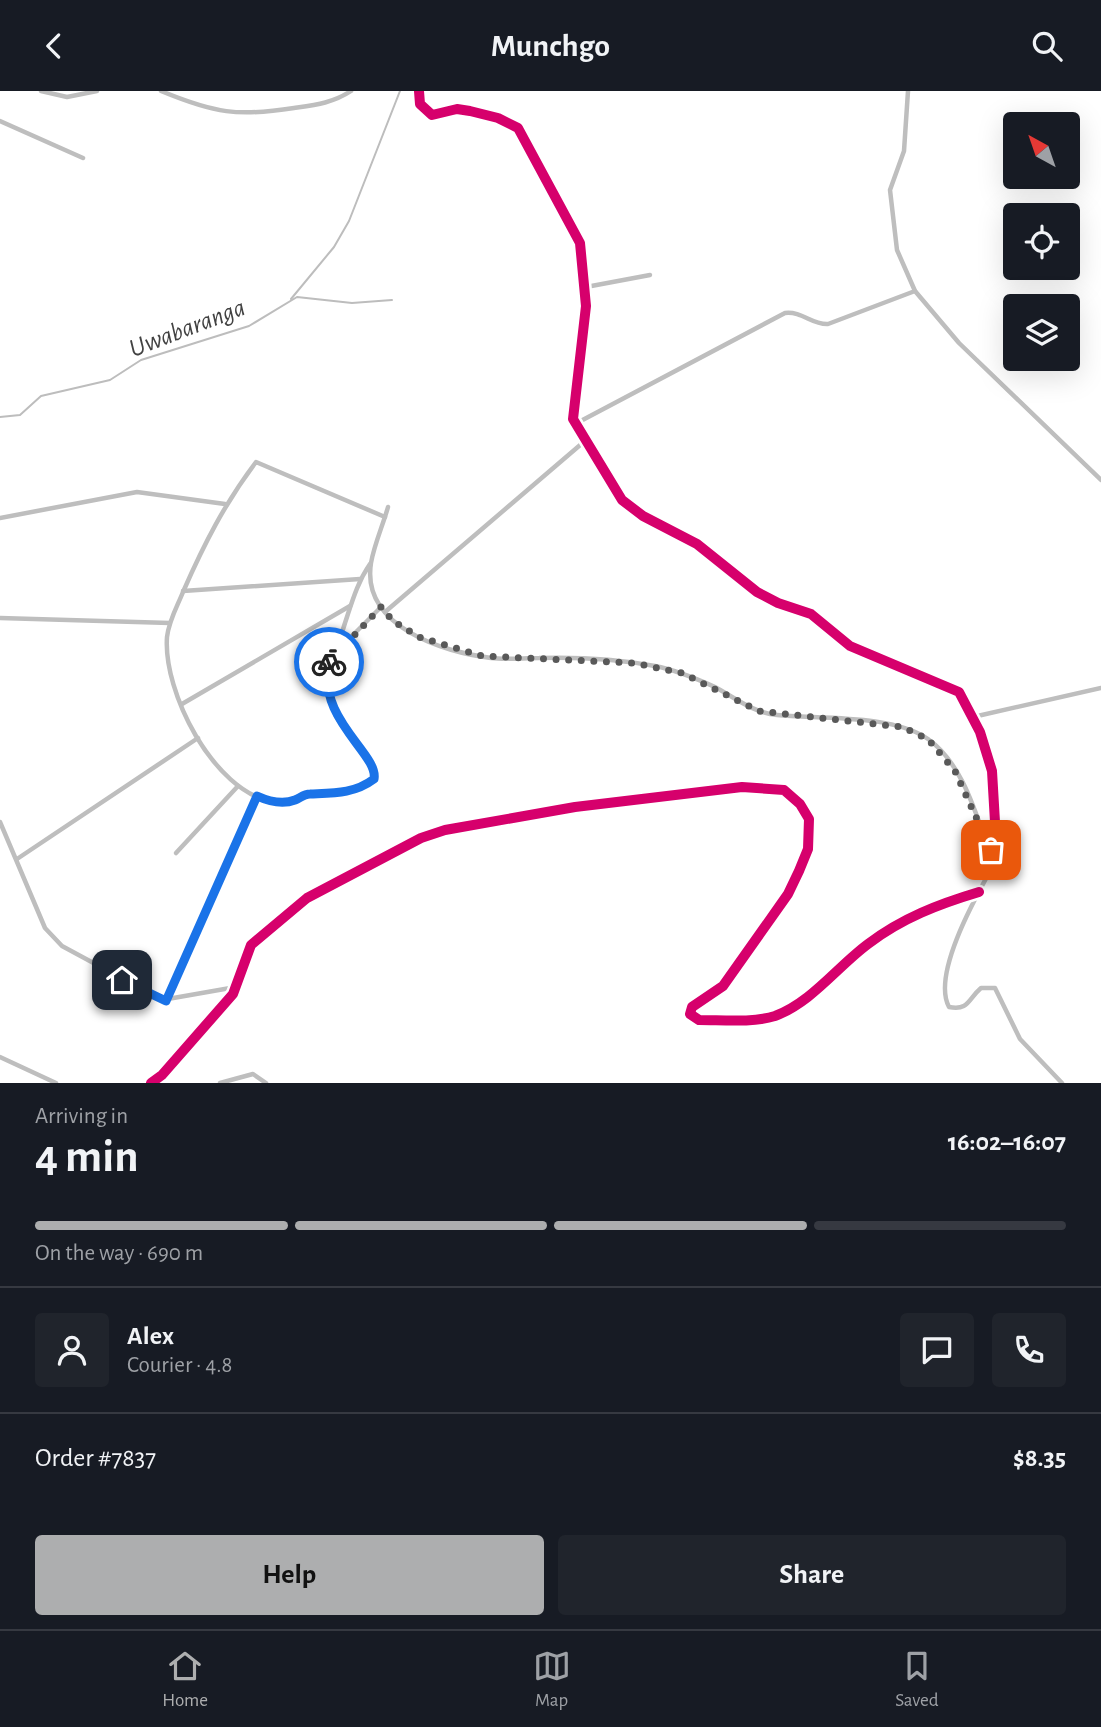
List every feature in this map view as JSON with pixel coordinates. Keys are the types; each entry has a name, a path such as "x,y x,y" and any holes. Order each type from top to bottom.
{"street":[{"path":"41,91 66,97 96,91"},
{"path":"161,91 219,111 261,115 317,105 351,91"},
{"path":"419,91 420,104 432,115 457,109 470,111 498,118 523,134 580,243 586,287 572,408 575,424 629,507 697,544 757,591 778,603 811,614 850,646 956,690 973,717 992,771 995,821 1000,845 994,864 957,938 948,971 945,1000 948,1007 962,1008 969,1005 981,988 995,988 1020,1039 1062,1083"},
{"path":"908,91 904,152 890,190 897,250 915,291 959,343 1101,480"},
{"path":"0,121 83,158"},
{"path":"586,287 650,275"},
{"path":"575,424 785,313 797,313 821,325 828,324 915,291"},
{"path":"330,658 383,610 586,440"},
{"path":"385,517 256,462 225,504 200,549 170,623 169,664 182,704 198,738 219,769 238,786 257,796 271,801 289,802 308,794 332,795 358,788 374,779 373,767 335,714 327,683 330,658 360,579 370,564 385,517 388,507"},
{"path":"0,518 137,492 225,504"},
{"path":"370,564 372,585 383,610 400,627 419,637 482,656 634,663 682,673 759,711 902,727 928,739 955,771 988,839 994,864"},
{"path":"183,591 360,579"},
{"path":"182,704 350,606"},
{"path":"0,618 170,623"},
{"path":"973,717 1101,688"},
{"path":"17,859 198,738"},
{"path":"176,853 238,786"},
{"path":"151,1083 216,1017 237,987 251,945 307,898 395,850 444,830 612,803 742,787 778,787 800,804 809,819 808,849 788,894 723,986 692,1007 690,1014 699,1020 774,1016 821,986 868,944 906,920 943,902 979,892"},
{"path":"166,1001 257,796"},
{"path":"0,822 43,925 55,941 83,959 166,1001 237,987"},
{"path":"0,1057 57,1083"},
{"path":"220,1083 253,1074 266,1083"}],"waterway":[{"path":"291,299 334,247 349,221 400,91"},
{"name":"Uwabaranga","path":"0,417 20,415 41,396 110,380 141,360 249,326 297,297 352,303 392,300"}],"cycle path":[{"path":"419,91 420,104 432,115 457,109 498,118 518,128 580,243 586,306 573,419 622,500 643,516 697,544 757,592 778,603 811,614 850,646 959,692 980,732 992,771 995,822 1000,845 994,864"},
{"path":"151,1083 162,1075 233,994 251,945 307,898 421,838 445,830 575,807 742,787 784,790 800,804 809,819 808,849 788,894 723,986 692,1007 690,1014 699,1020 747,1020 775,1016 801,1002 857,953 894,927 935,907 979,892"}],"way so far":[{"path":"329,662 381,607 400,627 419,637 482,656 596,659 671,669 716,688 759,711 778,715 799,714 845,721 887,723 902,727 928,739 955,771 991,850"}],"route":[{"path":"122,980 166,1001 257,796 271,801 289,802 308,794 332,795 358,788 374,779 373,767 335,714 327,683 329,662"}]}
